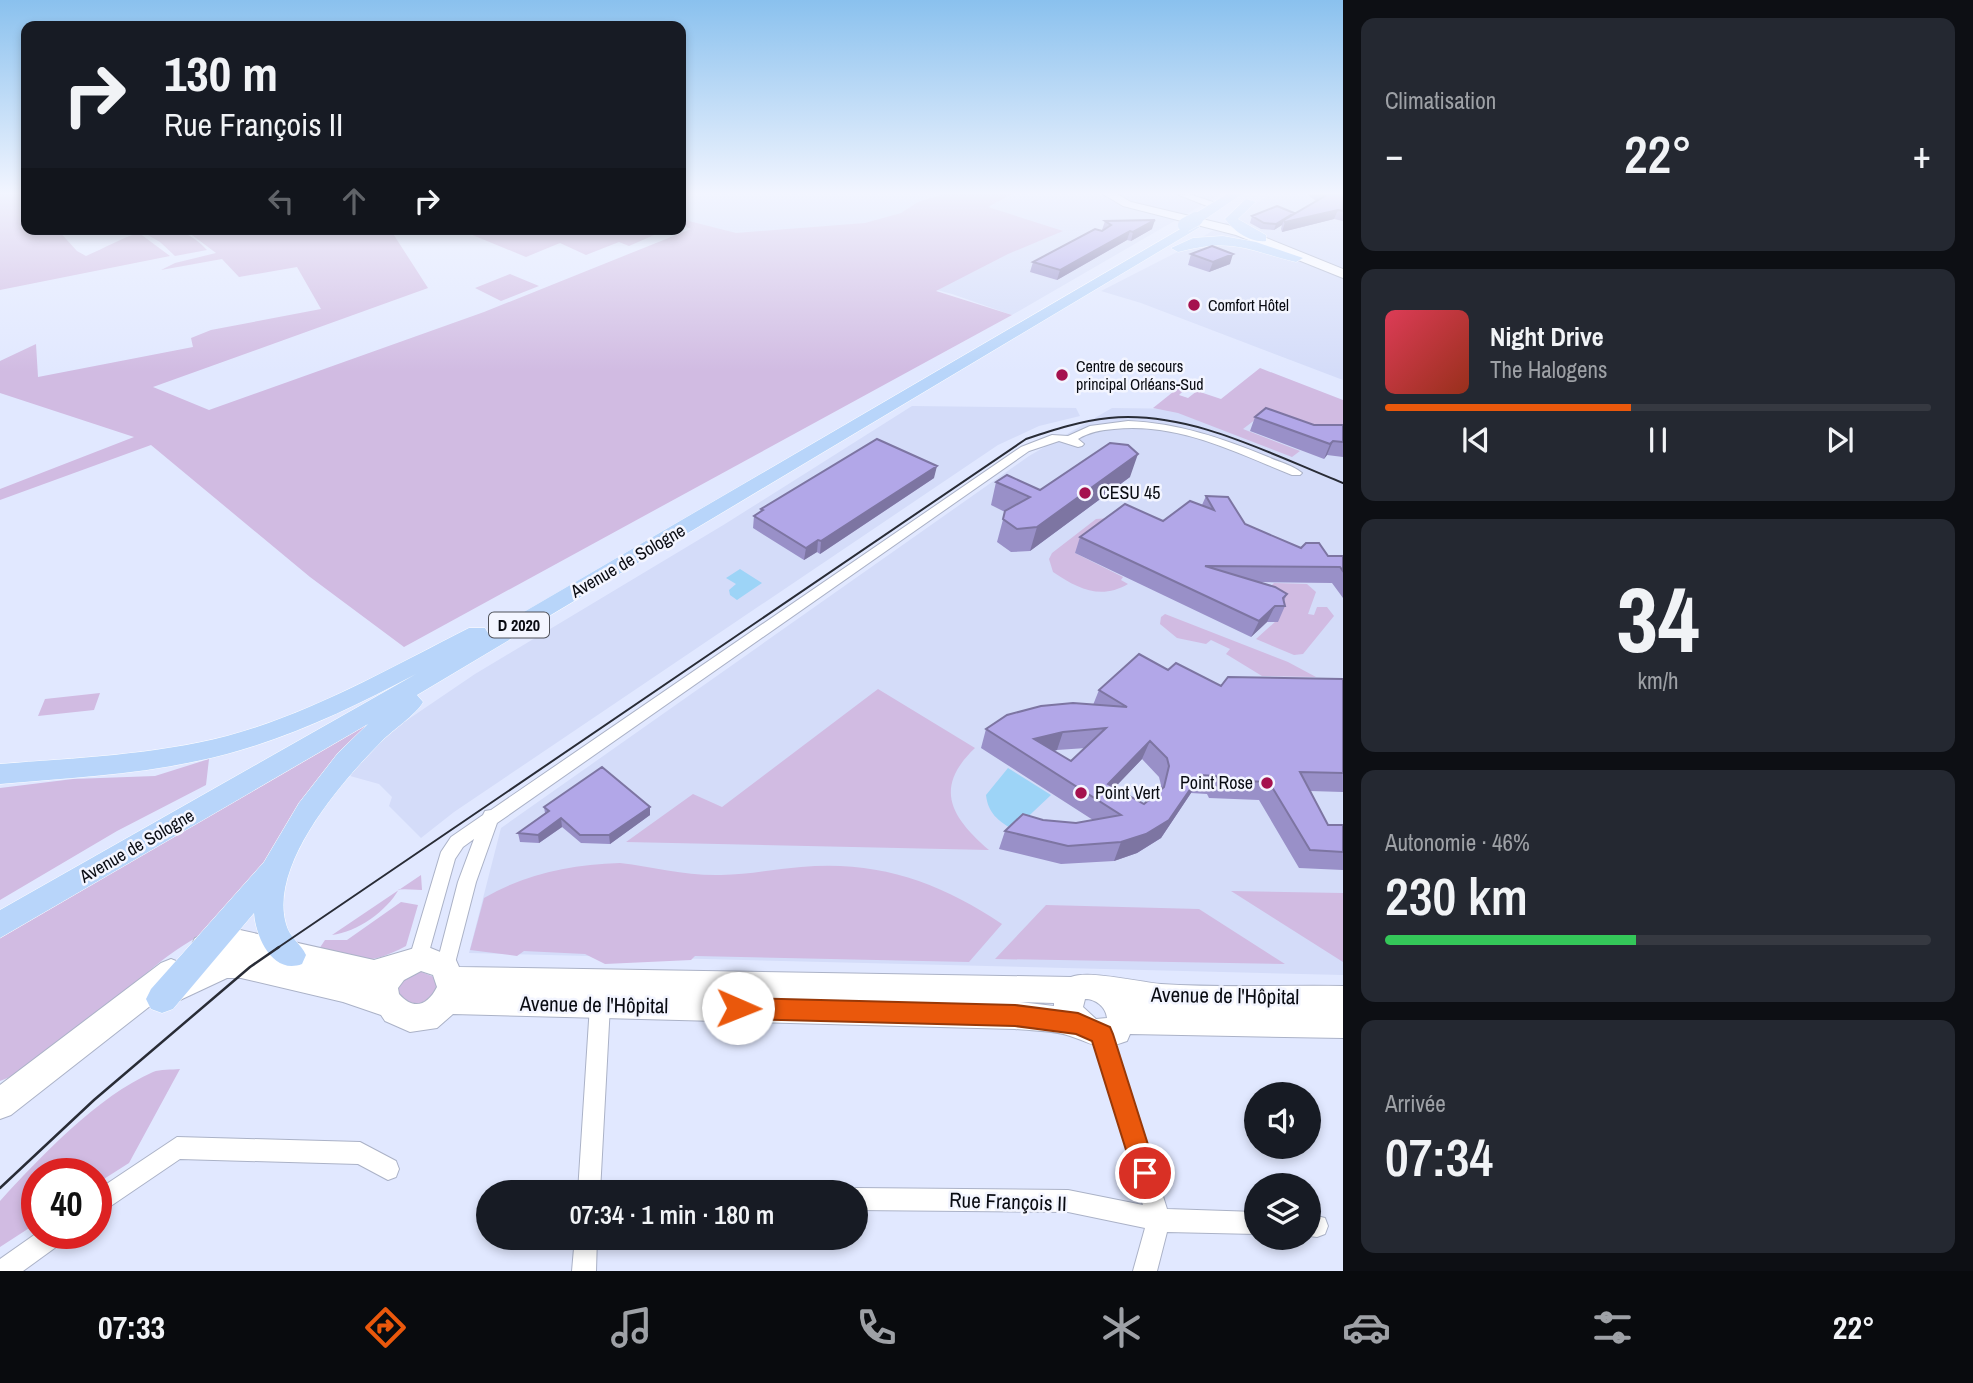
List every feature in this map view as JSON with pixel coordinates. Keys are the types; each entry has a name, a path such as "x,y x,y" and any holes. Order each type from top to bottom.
{"main road":[{"name":"D 2020","path":"0,907 514,614 973,345 1141,253"},
{"name":"D 2020","path":"1035,319 1146,253"},
{"path":"1035,319 1163,253"},
{"path":"1285,253 1294,256"},
{"path":"1289,253 1294,256"},
{"name":"Avenue de Sologne","path":"0,925 826,444 1035,319"},
{"path":"162,999 274,870 309,810 347,760 395,713 459,669 768,488 826,444"},
{"path":"0,774 163,760 227,745 341,703 514,614"},
{"path":"274,870 266,903 275,941 291,955"}],"street":[{"path":"1286,253 1343,274"},
{"path":"386,1004 385,985 407,964 447,857 457,842 1025,449 1053,438 1075,441 1090,429 1144,422 1171,426 1296,472"},
{"path":"0,1118 162,999 197,976 224,965 297,977 386,1004 399,1016 419,1018 439,1009 447,983 467,882 491,816"},
{"path":"442,874 467,882"},
{"path":"0,1104 151,990 182,961 212,944 230,940 247,942 291,955 374,973 428,959 447,983"},
{"name":"Avenue de l'Hôpital","path":"447,983 1074,990 1092,986 1106,992 1163,997 1343,999"},
{"name":"Avenue de l'Hôpital","path":"447,983 600,1005 1015,1015 1101,1026 1343,1024"},
{"path":"1074,990 1068,1002 1068,1009 1101,1026 1159,1220 1145,1271"},
{"path":"1101,1026 1119,1005 1106,992"},
{"path":"590,1180 600,1005"},
{"path":"112,1194 177,1148 360,1153 388,1168"},
{"name":"Rue François II","path":"868,1199 1068,1201 1159,1220 1244,1223"},
{"path":"3,1271 34,1249"},
{"path":"584,1271 585,1250"}],"shaded area":[{"path":"0,253 81,253 86,256 92,253 166,253 170,256 0,290"},
{"path":"215,253 406,253 428,288 153,387 209,410 484,312 630,253 1010,253 936,291 1012,315 404,647 310,577 151,445 0,500 0,489 134,437 0,393 0,361 36,344 38,377 193,347 191,338 211,330 321,309 297,267 239,277 222,259 161,270 175,263"},
{"path":"517,253 535,253 526,257"},
{"path":"801,253 1119,253 1012,315 952,294"},
{"path":"1175,253 1343,253 1343,380 1141,303 1101,291"},
{"path":"510,274 539,286 501,301 475,288"},
{"path":"1260,368 1343,400 1343,430 1256,419 1243,429 1300,451 1292,457 1178,413 1153,408 1178,388 1184,390 1179,395 1188,398 1197,391 1221,399"},
{"path":"912,406 1076,408 1080,416 1039,426 998,445 454,812 421,838 389,806 392,797 379,784 343,774 366,748 475,674 725,524"},
{"path":"1112,408 1343,411 1343,975 469,953 501,828 1029,456"},
{"path":"1096,519 1116,520 1075,553 1123,577 1121,580 1128,584 1118,589 1099,592 1071,583 1053,572 1049,559 1052,553"},
{"path":"740,569 762,583 737,600 730,595 729,590 736,584 726,578"},
{"path":"1274,583 1307,584 1316,592 1308,614 1314,615 1317,607 1327,607 1334,616 1303,654 1294,655 1256,639 1276,621 1259,597"},
{"path":"1165,614 1288,662 1316,677 1262,676 1226,654 1230,649 1211,640 1206,644 1177,638 1160,624 1161,617"},
{"path":"878,689 975,748 954,776 952,802 965,826 989,850 626,842 693,794 722,807"},
{"path":"100,693 94,710 38,716 45,699"},
{"path":"389,708 224,922 168,956 45,1058 0,1081 0,938"},
{"path":"209,759 206,785 117,831 0,900 0,788 73,779 155,776"},
{"path":"1008,768 1051,795 1014,830 995,816 986,795"},
{"path":"620,863 708,875 829,866 882,871 907,877 955,896 1002,924 969,962 695,956 691,960 605,964 585,954 524,951 517,956 470,950 484,898 533,876 584,866"},
{"path":"421,875 422,890 400,889"},
{"path":"398,890 387,905 370,919 351,930 332,935"},
{"path":"1231,891 1343,893 1343,962"},
{"path":"401,902 418,905 406,946 381,957 363,960 319,949 325,940 347,940"},
{"path":"1046,905 1199,909 1285,964 995,959"},
{"path":"417,970 434,977 437,989 423,1006 401,1007 394,985"},
{"path":"180,1069 129,1163 112,1174 112,1158 41,1158 112,1096 156,1071"},
{"path":"21,1179 21,1233 0,1247 0,1201"}],"building":[{"path":"1049,253 1090,253 1060,270 1033,262"},
{"path":"1231,253 1233,254 1213,262 1191,254"},
{"path":"1266,408 1314,425 1343,425 1343,442 1333,441 1330,444 1255,417"},
{"path":"877,439 937,466 806,548 754,516 763,510 761,509"},
{"path":"1110,443 1128,445 1138,454 1037,527 1017,529 1003,519 1005,511 1030,497 996,482 1007,475 1040,490"},
{"path":"1206,496 1228,497 1245,524 1301,548 1306,543 1319,543 1328,556 1343,556 1343,571 1340,567 1205,566 1275,587 1287,594 1283,598 1285,606 1275,606 1259,621 1080,537 1125,504 1163,521 1190,501 1214,510"},
{"path":"1139,654 1168,670 1176,663 1221,686 1228,677 1343,679 1343,773 1300,772 1328,825 1343,825 1343,852 1310,850 1269,782 1218,780 1216,776 1200,775 1169,820 1146,834 1121,842 1068,846 1005,831 1023,814 1043,820 1076,823 1121,815 986,729 1007,715 1041,706 1073,703 1127,707 1099,690","holes":["1106,728 1071,761 1034,739 1063,732","1150,741 1167,758 1169,766 1164,787 1144,804 1108,784"]},
{"path":"602,767 650,807 609,835 580,835 561,818 538,835 518,833 549,811 544,807"}],"tram line":[{"path":"276,949 1026,439 1056,429 1109,418 1139,417 1169,421 1229,437 1343,483"},
{"path":"0,1188 94,1100 250,967 279,947"}],"place":[{"name":"Comfort Hôtel","path":"1194,305"},
{"name":"Centre de secours principal Orléans-Sud","path":"1062,375"},
{"name":"CESU 45","path":"1085,493"},
{"name":"Point Rose","path":"1267,783"},
{"name":"Point Vert","path":"1081,793"}],"route":[{"path":"738,1008 1015,1015 1078,1023 1093,1033 1102,1034 1145,1173"}]}
